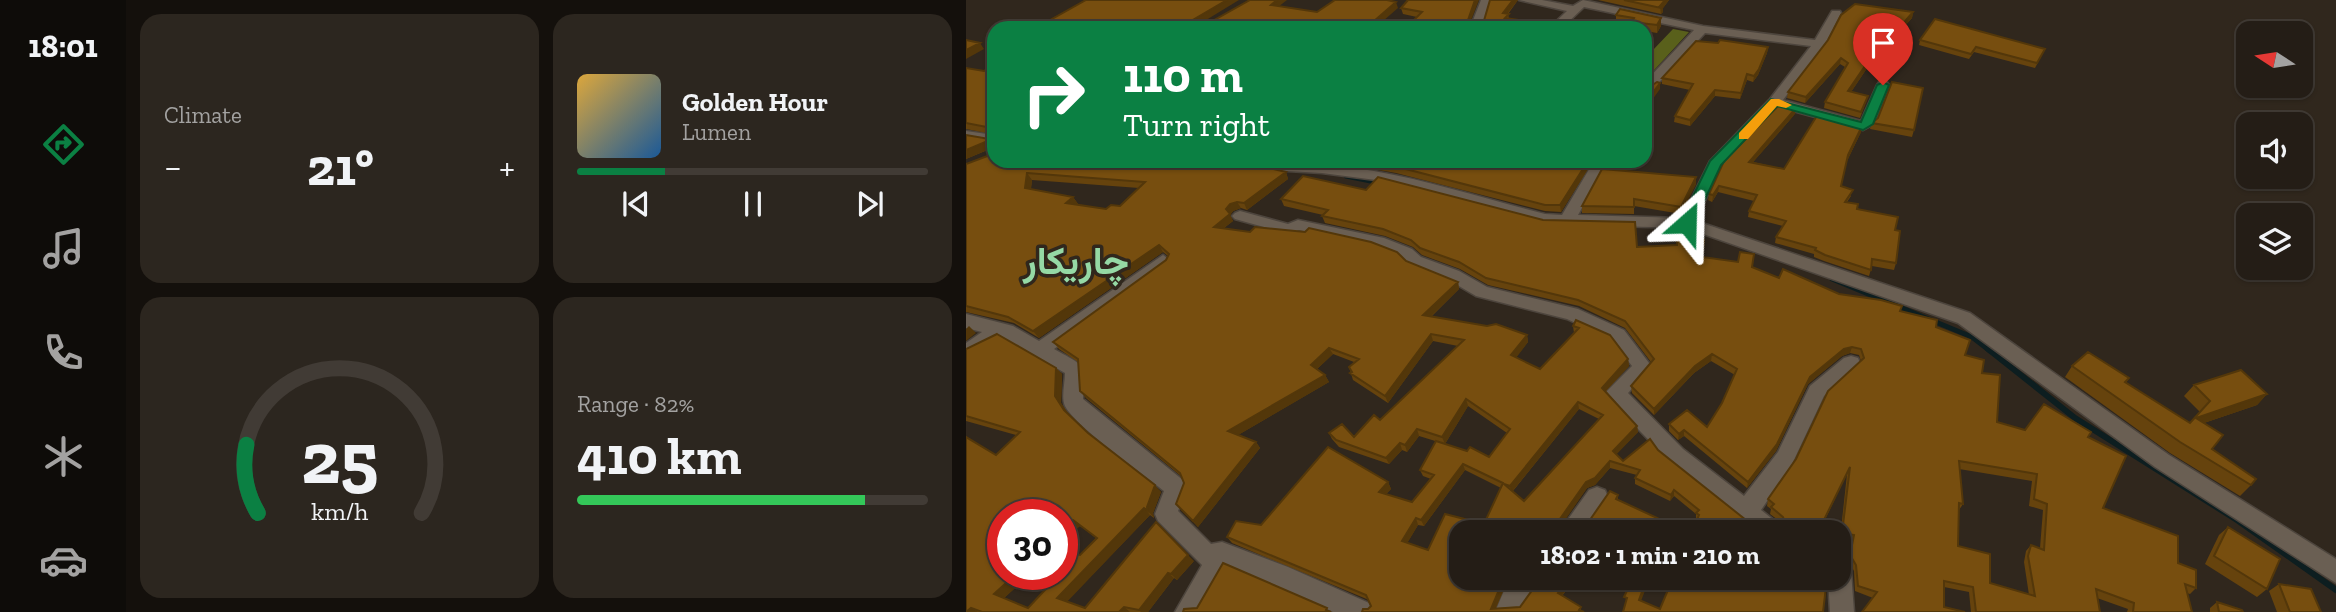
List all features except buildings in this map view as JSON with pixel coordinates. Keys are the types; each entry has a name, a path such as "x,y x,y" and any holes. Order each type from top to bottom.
{"street":[{"path":"1478,21 1486,0"},
{"path":"1524,0 1581,4 1703,29 1819,44"},
{"path":"1563,21 1581,4"},
{"path":"1687,223 1715,164 1775,102 1819,44 1836,13"},
{"path":"1652,82 1693,36 1703,29"},
{"path":"1775,102 1863,126 1867,124 1883,85"},
{"path":"966,135 987,138"},
{"path":"1304,168 1376,176 1545,219 1687,223 1965,318 2162,461 2336,572"},
{"path":"1568,218 1597,168"},
{"path":"1240,216 1289,229 1298,225 1326,233 1374,239 1410,254 1415,261 1468,283 1482,292 1572,314 1618,335 1643,368 1615,393 1676,455 1756,520"},
{"path":"1041,348 1163,261"},
{"path":"966,321 1007,331 1041,348 1075,370 1073,402 1092,421 1176,488 1166,514 1207,556 1222,553 1280,575 1360,612"},
{"path":"966,352 995,332 1007,331"},
{"path":"1741,508 1753,503 1773,478 1816,391 1851,363"},
{"path":"1579,520 1597,497"},
{"path":"1187,612 1222,553"},
{"path":"1507,612 1518,590"},
{"path":"1840,590 1842,612"}],"green space":[{"path":"1673,29 1689,32 1652,72 1653,50"}],"waterway":[{"path":"1346,176 1381,183"},
{"path":"1832,279 1972,337 1990,351"},
{"path":"1988,349 2075,418 2237,520 2336,590"}],"slow traffic":[{"path":"1743,136 1775,102 1786,105"}],"district":[{"name":"چاریکار","path":"1076,261"}],"route":[{"path":"1687,223 1715,164 1775,102 1863,126 1867,124 1883,85"}]}
